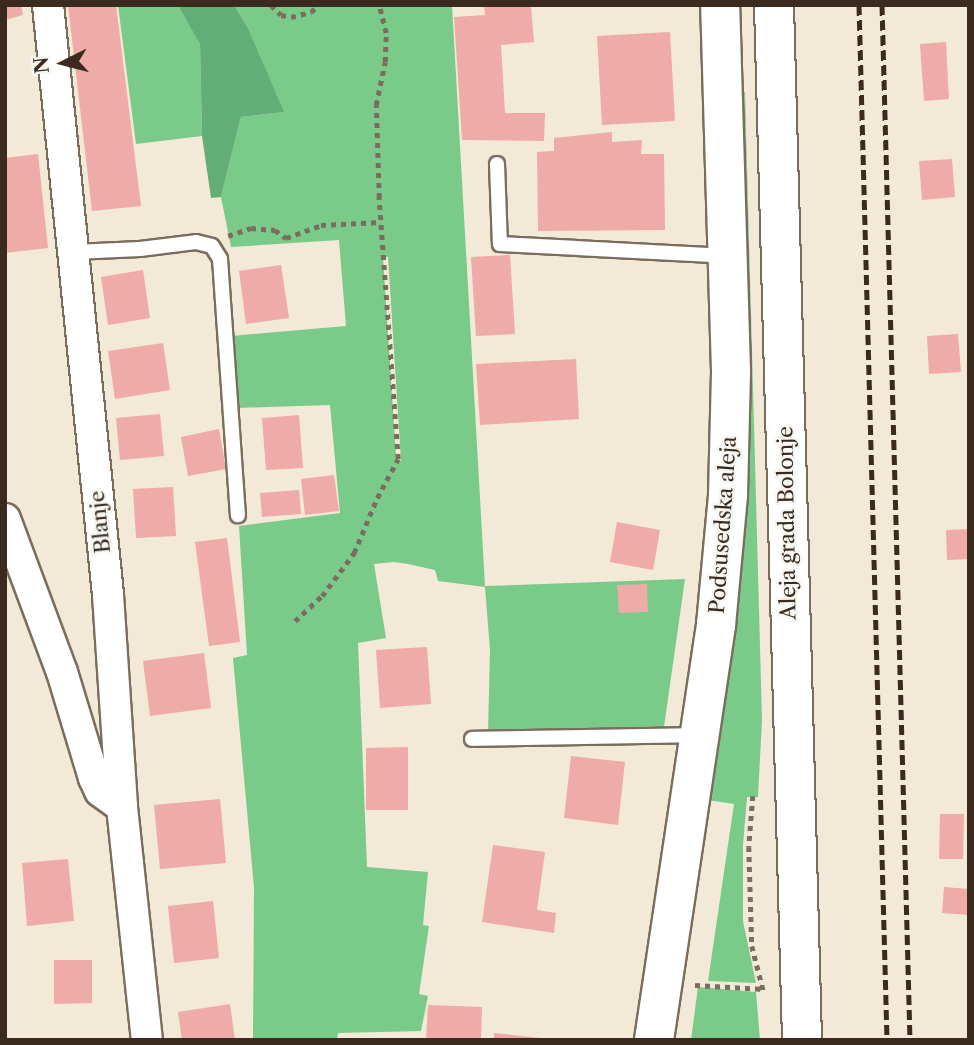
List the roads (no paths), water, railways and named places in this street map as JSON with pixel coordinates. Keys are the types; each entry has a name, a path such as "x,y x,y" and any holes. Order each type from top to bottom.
{"main road":[{"name":"Aleja grada Bolonje","path":"774,5 802,1040"},
{"name":"Podsusedska aleja","path":"654,1040 716,625 728,495 731,371 720,22"}],"street":[{"name":"Blanje","path":"48,5 107,595 122,807 147,1040"},
{"path":"5,519 62,671 94,778 100,791 122,807"}],"lane":[{"path":"497,164 500,244 728,257"},
{"path":"74,252 140,249 196,242 212,246 220,259 238,515"},
{"path":"472,738 699,735"}],"railway":[{"path":"859,5 887,1040"},
{"path":"882,5 910,1040"}]}
